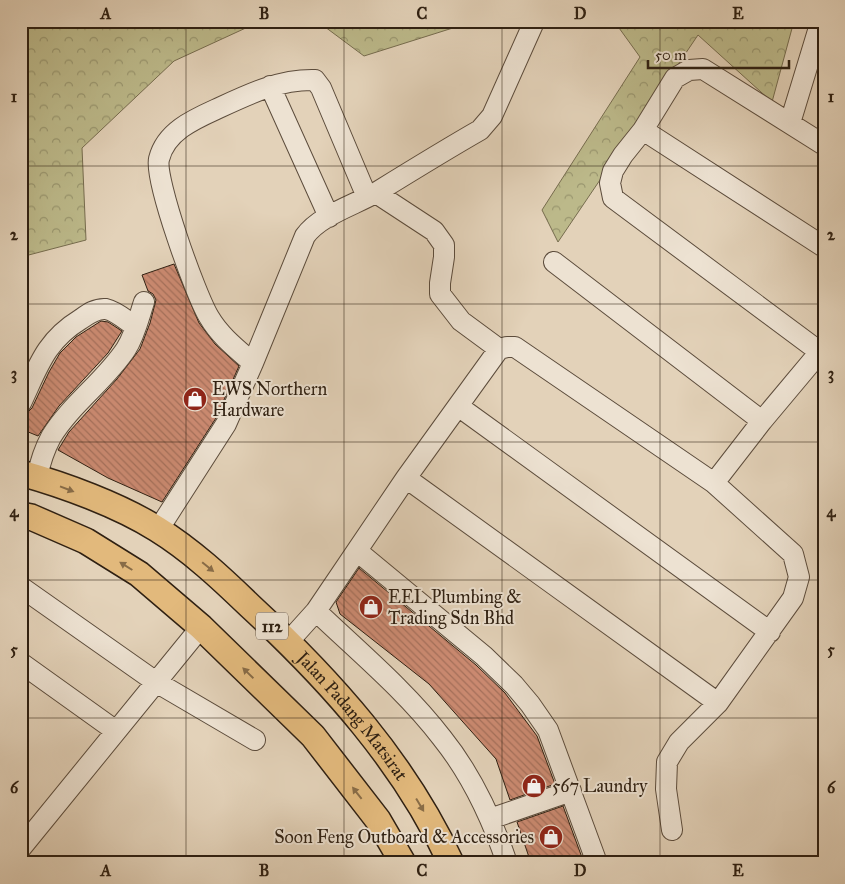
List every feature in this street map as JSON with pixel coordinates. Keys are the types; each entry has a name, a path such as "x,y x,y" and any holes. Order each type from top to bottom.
{"main road":[{"name":"Jalan Padang Matsirat","path":"29,475 113,506 158,530 210,568 289,641 369,730 413,794 442,842 451,863"},
{"path":"21,515 31,517 86,541 139,574 201,627 313,736 378,820 403,863"}],"street":[{"path":"790,123 821,21"},
{"path":"158,530 226,424 254,364 305,236 310,229 480,130 492,116 534,22"},
{"path":"714,483 762,421 822,350 614,198 610,183 613,171 643,130 675,78 689,70 703,69 824,145"},
{"path":"254,364 222,335 209,317 196,291 160,182 159,160 164,145 195,118 270,86 302,80 315,80 321,88 371,195 434,231 444,245 440,294 461,321 499,349"},
{"path":"270,86 329,217"},
{"path":"643,130 824,247"},
{"path":"554,262 762,421"},
{"path":"29,475 57,429 109,371 127,347 144,302"},
{"path":"21,403 44,352 68,327 93,311 106,309 136,326"},
{"path":"289,641 316,611 406,478 499,349 507,346 515,347 714,483 793,554 799,576 793,598 718,703 679,742 667,762 666,789 672,830"},
{"path":"458,406 770,632"},
{"path":"406,478 718,703"},
{"path":"357,551 484,656 514,685 530,704 548,730 597,863"},
{"path":"21,587 156,682 255,740"},
{"path":"316,611 404,696 443,738 470,780 490,819 507,863"},
{"path":"24,839 201,627"},
{"path":"21,663 116,731"},
{"path":"490,819 571,791"}],"green space":[{"path":"21,21 261,21 174,61 82,148 86,240 21,257"},
{"path":"317,21 475,21 364,56"},
{"path":"614,21 794,21 772,102 698,35 558,242 542,210 640,57"}],"building":[{"path":"174,264 199,323 215,344 239,366 216,418 162,502 108,478 58,450 69,432 117,379 140,349 156,300 153,294 148,291 142,275"},
{"path":"101,321 108,322 122,331 108,353 59,406 38,436 21,429 21,415 27,413 32,408 60,353 76,337"},
{"path":"359,568 476,665 505,693 537,736 555,784 510,800 496,759 429,684 340,614 336,602"},
{"path":"563,806 584,863 531,863 517,822"}],"place":[{"name":"EWS Northern Hardware","path":"195,399"},
{"name":"EEL Plumbing & Trading Sdn Bhd","path":"371,607"},
{"name":"567 Laundry","path":"534,786"},
{"name":"Soon Feng Outboard & Accessories","path":"551,837"}]}
